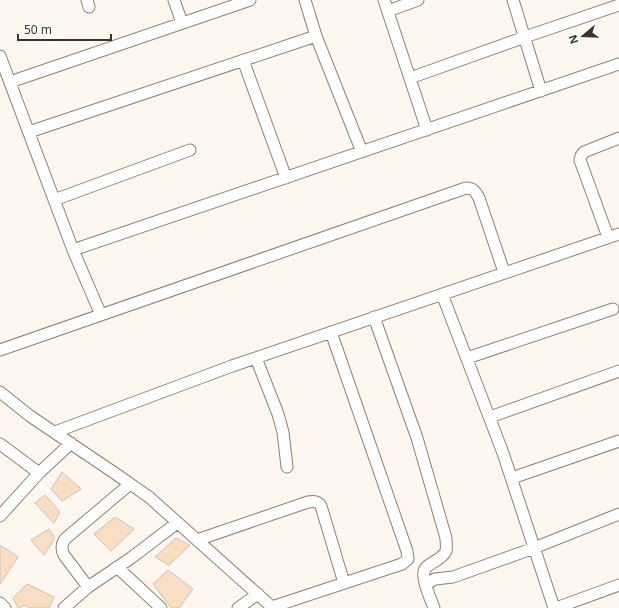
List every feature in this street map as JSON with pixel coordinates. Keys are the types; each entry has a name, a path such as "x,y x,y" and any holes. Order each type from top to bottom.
{"street":[{"path":"174,0 182,23"},
{"path":"10,82 250,0"},
{"path":"305,0 316,36 362,152"},
{"path":"418,0 386,5 427,130"},
{"path":"513,0 541,91"},
{"path":"410,78 619,5"},
{"path":"29,132 316,36"},
{"path":"0,56 73,250 100,315"},
{"path":"243,60 286,178"},
{"path":"73,250 619,64"},
{"path":"608,237 580,160 584,152 619,138"},
{"path":"54,200 190,150"},
{"path":"0,350 466,188 471,188 475,191 479,198 504,272"},
{"path":"55,432 256,358 504,272 619,234"},
{"path":"442,294 512,478 555,608 619,585"},
{"path":"467,358 613,309"},
{"path":"374,317 417,438 446,538 446,551 424,570 423,574 434,608"},
{"path":"0,392 30,416 149,498 273,607 402,564 408,559 408,555 331,332"},
{"path":"256,358 279,420 287,467"},
{"path":"490,417 619,371"},
{"path":"512,478 619,441"},
{"path":"0,516 39,473 70,443"},
{"path":"0,444 39,473"},
{"path":"88,587 64,555 62,551 62,542 130,484"},
{"path":"197,540 308,502 319,502 344,583"},
{"path":"426,584 435,579 453,577 534,548 619,514"},
{"path":"64,608 88,587 177,523"},
{"path":"117,567 162,608"},
{"path":"238,608 258,594"},
{"path":"0,603 5,608"}],"building":[{"path":"62,472 81,489 62,501 51,489"},
{"path":"45,495 60,512 54,523 35,503"},
{"path":"115,517 134,529 111,551 94,534"},
{"path":"49,529 55,538 44,555 31,540"},
{"path":"176,538 190,545 169,565 155,557"},
{"path":"0,545 18,557 0,584"},
{"path":"168,570 193,589 179,608 171,608 153,584"},
{"path":"27,584 54,597 49,608 30,608 25,605 18,608 13,598"}]}
